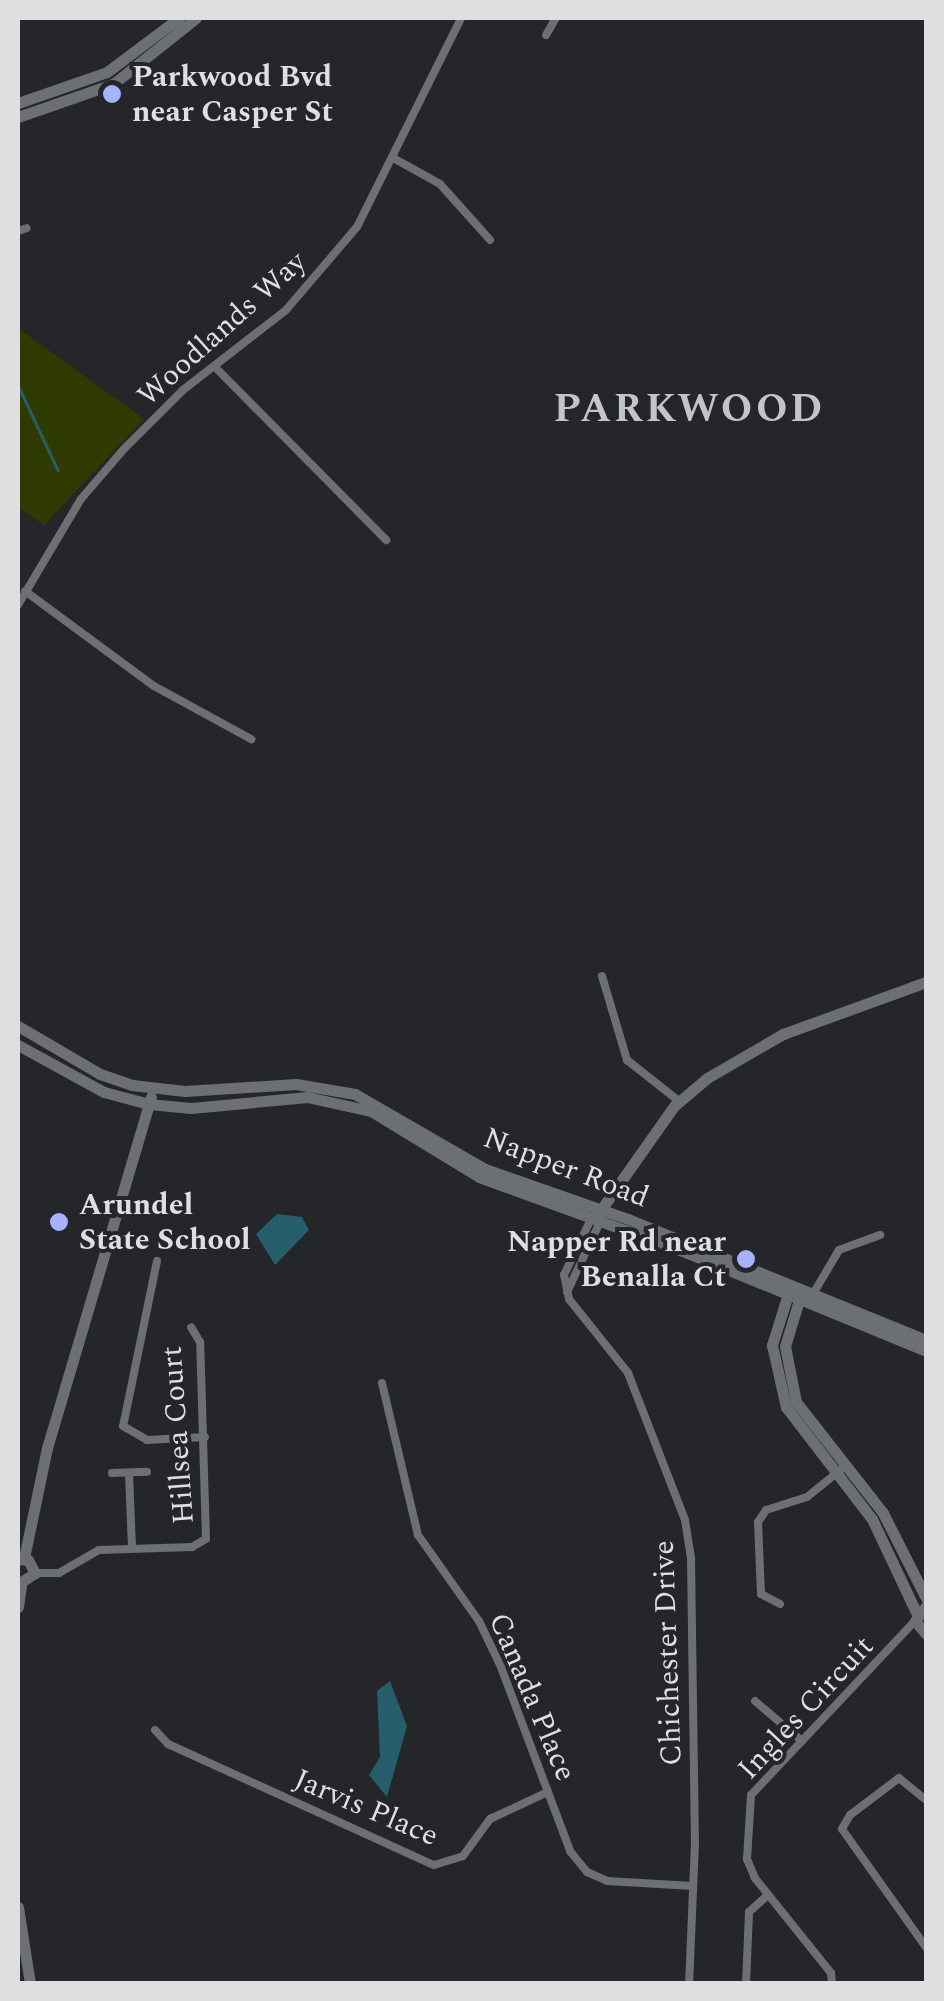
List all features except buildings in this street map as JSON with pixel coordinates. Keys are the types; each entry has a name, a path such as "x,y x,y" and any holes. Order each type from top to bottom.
{"main road":[{"path":"18,104 106,72 178,18"},
{"path":"18,117 113,84 196,18"},
{"path":"597,1217 616,1182 680,1102 783,1034 926,982"},
{"name":"Napper Road","path":"18,1026 100,1074 153,1088 296,1084 355,1094 485,1169 597,1217 628,1219 926,1352"},
{"name":"Napper Road","path":"18,1045 91,1086 150,1104 191,1108 289,1097 346,1103 387,1118 479,1176 597,1217 799,1297 926,1340"},
{"path":"18,1608 19,1585 35,1573 20,1558 47,1448 153,1088"},
{"path":"528,1185 588,1199 616,1182"},
{"path":"616,1182 617,1205 628,1219"},
{"path":"799,1297 786,1346 796,1402 872,1519 926,1634"},
{"path":"840,1470 883,1513 926,1598"},
{"path":"18,1907 30,1984"}],"street":[{"name":"Woodlands Way","path":"18,604 81,499 214,366 286,310 326,266 395,159 461,18"},
{"path":"546,34 556,18"},
{"path":"395,159 440,184 490,240"},
{"path":"18,232 28,228"},
{"path":"214,366 386,540"},
{"path":"24,592 154,686 251,739"},
{"path":"602,976 627,1060 680,1102"},
{"name":"Chichester Drive","path":"597,1217 567,1292 628,1373 685,1520 696,1653 688,1984"},
{"path":"799,1297 839,1250 880,1235"},
{"path":"157,1261 122,1426 147,1440 205,1437"},
{"name":"Hillsea Court","path":"35,1573 58,1573 87,1553 192,1547 206,1539 200,1342 191,1326"},
{"name":"Canada Place","path":"382,1383 418,1536 479,1621 570,1852 587,1872 608,1881 693,1886"},
{"path":"780,1604 762,1594 758,1522 766,1510 807,1497 840,1470"},
{"path":"112,1473 147,1472"},
{"path":"129,1473 132,1548"},
{"name":"Ingles Circuit","path":"832,1984 831,1973 768,1895 747,1859 751,1795 919,1613"},
{"path":"755,1701 802,1741"},
{"name":"Jarvis Place","path":"156,1730 168,1744 434,1865 463,1856 490,1819 548,1792"},
{"path":"926,1800 900,1778 850,1815 842,1830 926,1946"},
{"path":"746,1984 748,1912 768,1895"}],"green space":[{"path":"18,328 144,419 44,525 18,507"}],"water":[{"path":"277,1214 302,1217 309,1230 275,1265 256,1234"},
{"path":"390,1681 407,1726 387,1797 369,1775 380,1757 377,1691"}],"waterway":[{"path":"18,385 58,470"}],"place":[{"name":"Parkwood Bvd near Casper St","path":"112,94"},
{"name":"Arundel State School","path":"59,1222"},
{"name":"Napper Rd near Benalla Ct","path":"746,1259"}],"district":[{"name":"PARKWOOD","path":"689,410"}]}
